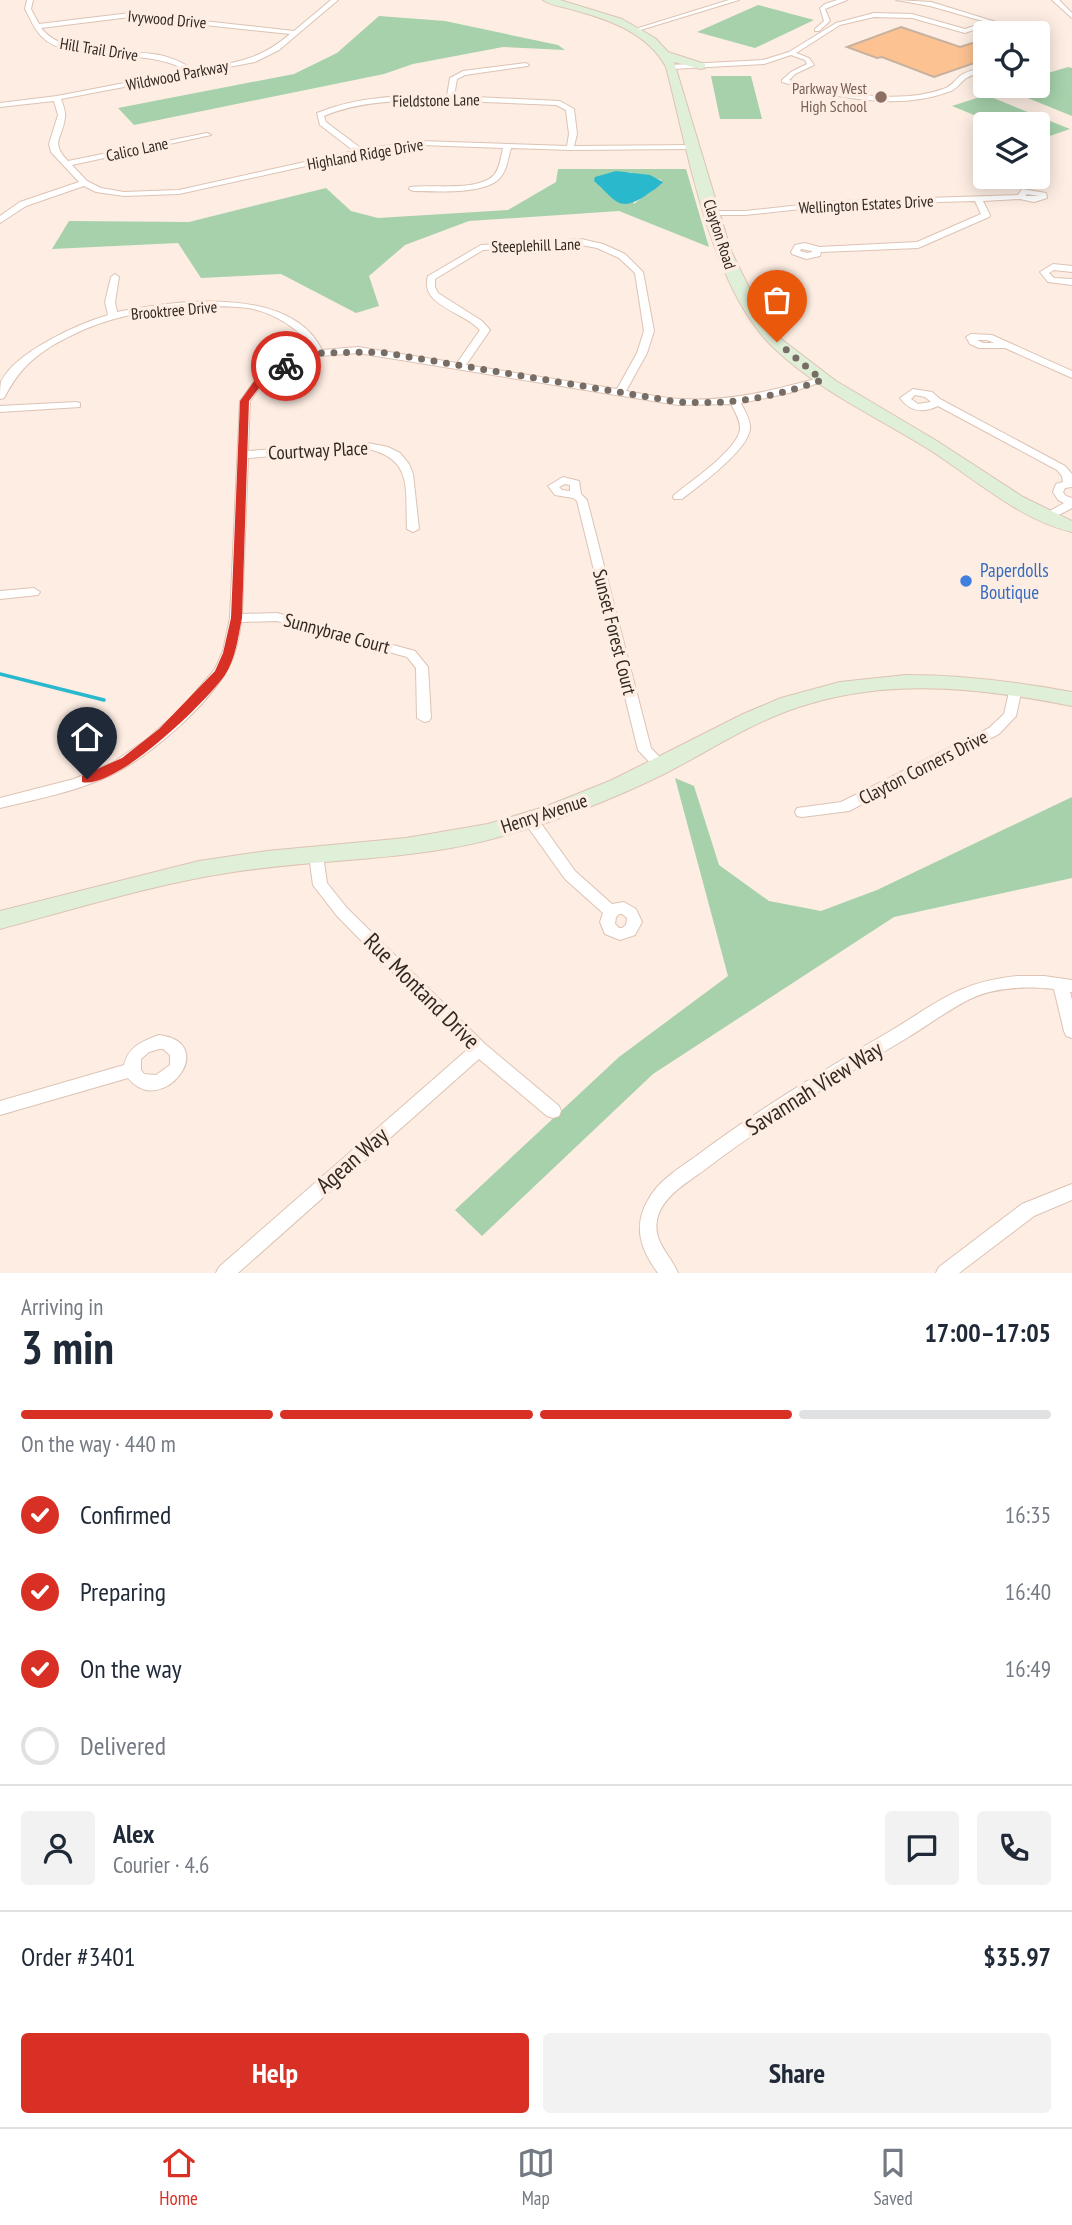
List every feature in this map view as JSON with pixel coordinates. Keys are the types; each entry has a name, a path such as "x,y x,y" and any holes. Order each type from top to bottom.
{"main road":[{"path":"552,0 606,17 635,30 668,60 701,66"},
{"name":"Clayton Road","path":"668,60 738,289 775,340 822,380 932,445 1045,518 1072,540"},
{"name":"Clayton Road","path":"1045,518 1072,527"},
{"name":"Henry Avenue","path":"0,920 176,875 267,859 441,842 530,819 595,797 777,707 836,689 903,681 944,680 1016,688 1072,699"}],"street":[{"name":"Hill Trail Drive","path":"30,0 28,9 49,40 63,46 167,59 182,63 193,72"},
{"name":"Wildwood Parkway","path":"0,105 57,98 261,58 335,0"},
{"path":"649,28 738,0"},
{"path":"635,30 738,0"},
{"path":"811,38 827,21 822,9 844,0"},
{"path":"900,0 930,4 990,21"},
{"path":"1055,0 1072,16"},
{"name":"Ivywood Drive","path":"38,26 130,15 296,33"},
{"path":"676,83 689,70 752,66 791,54 811,38 838,24 884,15 922,18 965,30 973,28"},
{"path":"838,24 890,17 922,22 963,35 973,34"},
{"path":"791,54 807,59 811,65 793,73 784,81 844,94 897,97 933,94 950,89 963,77 973,73"},
{"path":"701,66 771,60"},
{"path":"450,97 453,81 463,73 526,65"},
{"path":"963,77 973,77"},
{"name":"Fieldstone Lane","path":"360,152 323,123 320,115 358,104 450,97 563,104 570,109 573,134 570,148"},
{"path":"0,220 23,204 84,183 55,152 53,144 62,115 57,98"},
{"name":"Calico Lane","path":"67,164 207,135"},
{"name":"Highland Ridge Drive","path":"84,183 99,190 124,194 179,192 360,152 398,145 438,142 570,148 693,147"},
{"path":"413,189 475,186 489,182 499,173 508,145"},
{"name":"Wellington Estates Drive","path":"713,213 745,213 871,201 1020,197"},
{"path":"818,250 918,245 986,215 978,199"},
{"name":"Steeplehill Lane","path":"461,365 485,330 475,317 430,293 428,286 431,278 481,248 570,241 591,244 631,262 639,272 649,331 642,353 620,393"},
{"path":"1072,269 1053,267 1044,272 1051,280 1072,282"},
{"path":"113,316 110,302 115,277"},
{"name":"Brooktree Drive","path":"0,396 12,371 30,357 84,326 113,316 150,310 254,306 309,335 319,353"},
{"path":"1006,345 1072,375"},
{"path":"0,803 105,773 136,754 163,732 220,673 229,653 236,618 244,401 250,390 271,373 319,353 380,352 678,402 762,399 822,380"},
{"path":"0,370 12,371"},
{"path":"936,401 1061,468 1071,484 1060,486 1058,492 1062,498 1072,502 1045,518"},
{"path":"678,497 709,473 742,437 745,424 735,402"},
{"path":"0,410 76,405"},
{"name":"Courtway Place","path":"243,455 368,446 386,448 398,454 405,464 413,529"},
{"name":"Sunset Forest Court","path":"576,495 582,500 645,750 661,766"},
{"path":"0,595 34,592"},
{"name":"Sunnybrae Court","path":"236,618 277,617 411,654 422,667 424,718"},
{"name":"Clayton Corners Drive","path":"802,812 844,807 994,732 1010,716 1016,688"},
{"path":"530,819 570,875 611,912"},
{"name":"Rue Montand Drive","path":"316,855 320,885 342,912 480,1048 553,1111"},
{"name":"Savannah View Way","path":"669,1273 652,1253 647,1237 648,1219 654,1204 667,1189 714,1152 964,995 1002,982 1066,985"},
{"path":"1066,985 1072,1031"},
{"name":"Agean Way","path":"225,1273 480,1048"},
{"path":"0,1108 131,1070"},
{"path":"945,1273 1028,1210 1072,1192"}],"green space":[{"path":"758,5 814,20 755,48 697,32"},
{"path":"379,16 445,21 558,45 565,50 503,47 134,125 118,108 294,74 337,53"},
{"path":"1072,68 1072,116 1028,98 1050,98 1050,72"},
{"path":"711,76 751,76 762,119 720,119"},
{"path":"977,98 993,98 1028,112 973,112 973,115 952,106"},
{"path":"1050,121 1070,129 1050,136"},
{"path":"558,169 686,169 709,247 619,211 469,221 405,245 369,276 379,306 356,313 281,274 201,278 178,243 52,249 69,221 189,222 326,188 351,211 378,218 508,210 556,182","holes":["629,172 662,180 634,204"]},
{"path":"675,778 694,786 719,865 769,901 821,911 877,890 1072,797 1072,878 894,917 653,1074 482,1236 455,1210 619,1057 728,976"}],"water":[{"path":"616,171 650,175 663,182 636,201 623,204 613,199 594,181 595,177"}],"building":[{"name":"Parkway West High School","path":"901,27 960,47 973,43 973,63 934,77 847,47"}],"waterway":[{"path":"0,674 104,700"}],"way so far":[{"path":"286,366 319,353 358,350 678,402 708,404 762,399 822,380 777,342"}],"place":[{"name":"Parkway West High School","path":"881,97"},
{"name":"Paperdolls Boutique","path":"966,581"}],"route":[{"path":"87,779 126,762 163,732 220,673 229,653 236,618 244,401 258,382 286,366"}]}
